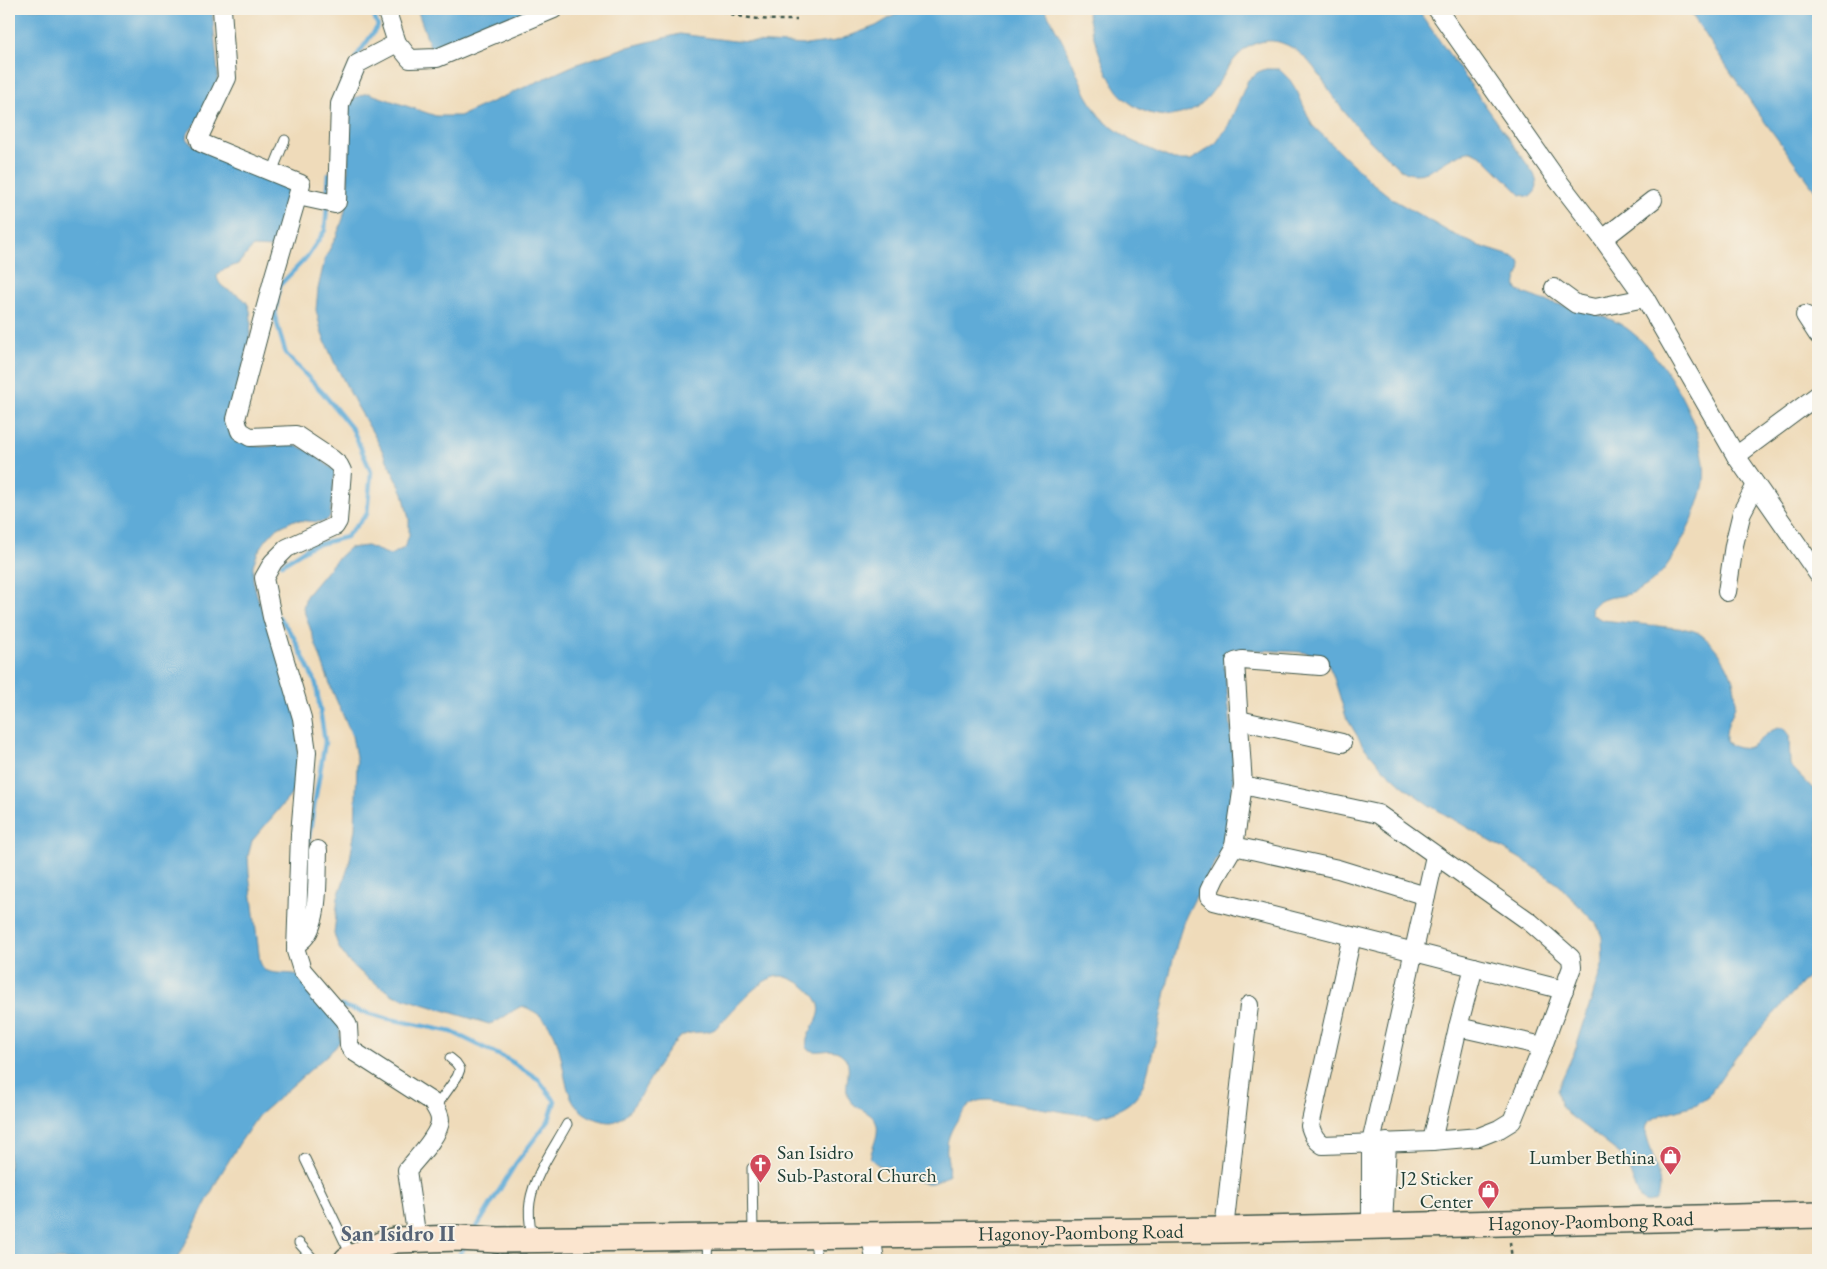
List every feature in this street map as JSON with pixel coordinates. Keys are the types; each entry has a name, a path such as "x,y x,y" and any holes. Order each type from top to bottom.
{"main road":[{"name":"Hagonoy-Paombong Road","path":"349,1259 385,1247 396,1240 458,1238 709,1249 753,1236 1224,1230 1818,1215"}],"street":[{"path":"222,9 227,78 199,137 199,141 301,184 236,419 240,431 250,437 296,435 339,464 342,471 338,521 335,526 287,548 272,562 264,578 272,617 302,718 307,752 300,834 300,941"},
{"path":"386,9 396,44 410,59 437,58 554,9"},
{"path":"1437,9 1553,174 1645,298 1736,456 1818,574"},
{"path":"298,196 328,203 338,200 340,104 357,64 396,44"},
{"path":"1609,247 1653,200"},
{"path":"1554,288 1576,304 1595,308 1645,298"},
{"path":"1805,314 1818,335"},
{"path":"1736,456 1818,395"},
{"path":"1727,592 1734,545 1742,512 1756,485"},
{"path":"1320,666 1242,660 1234,662 1243,785 1234,846 1212,884 1209,897 1214,901 1564,990"},
{"path":"1239,720 1342,743"},
{"path":"1243,785 1378,814 1530,922 1571,958 1572,967 1564,990 1512,1121 1499,1129 1479,1137 1432,1141 1324,1145 1317,1141 1312,1134 1310,1126 1352,936"},
{"path":"1234,846 1338,869 1426,896"},
{"path":"318,850 315,911 311,926 300,941 296,951 302,970 346,1020 348,1026 348,1045 432,1102 441,1121 435,1135 407,1170 417,1240"},
{"path":"1377,1226 1379,1142 1414,951 1435,856"},
{"path":"1432,1141 1474,967"},
{"path":"1224,1230 1249,1005"},
{"path":"1458,1027 1543,1046"},
{"path":"871,1235 875,1260"}],"lane":[{"path":"272,172 285,140"},
{"path":"435,1108 457,1077 460,1069 450,1058"},
{"path":"533,1240 530,1225 530,1202 538,1177 567,1124"},
{"path":"305,1159 349,1259"},
{"path":"752,1168 753,1236"},
{"path":"814,1235 817,1260"},
{"path":"299,1243 314,1260"}],"path":[{"path":"716,9 736,16 770,20 797,20"}],"water":[{"path":"9,9 212,9 218,74 215,93 186,138 197,147 291,189 273,248 253,247 238,264 221,271 217,276 221,285 247,303 250,312 251,325 246,356 231,412 247,444 263,447 287,445 301,448 313,454 335,471 330,517 326,521 319,522 294,520 276,529 258,552 253,565 253,579 257,595 298,721 298,779 291,795 252,841 248,856 260,962 264,970 268,972 299,975 340,1022 340,1041 335,1048 258,1116 219,1177 177,1260 9,1260"},
{"path":"417,9 541,9 431,49"},
{"path":"905,9 1045,9 1067,50 1086,94 1101,119 1130,140 1174,160 1191,160 1216,143 1228,126 1248,80 1258,72 1266,69 1279,69 1290,80 1298,93 1312,125 1370,181 1394,200 1449,232 1479,246 1514,257 1519,261 1521,267 1516,282 1518,291 1598,315 1620,324 1636,336 1652,352 1667,372 1691,417 1699,440 1704,462 1702,492 1689,527 1677,550 1658,576 1637,591 1600,601 1591,609 1592,614 1602,620 1690,630 1707,640 1721,656 1734,685 1735,705 1728,725 1726,742 1736,747 1744,748 1758,742 1776,729 1784,728 1789,734 1790,765 1818,794 1818,965 1736,1056 1709,1095 1697,1104 1661,1115 1649,1121 1646,1132 1657,1169 1660,1189 1654,1201 1647,1203 1640,1199 1624,1157 1568,1114 1560,1105 1557,1090 1576,1048 1603,963 1602,937 1597,925 1559,885 1531,865 1429,805 1403,786 1381,766 1364,747 1346,717 1327,662 1314,654 1234,649 1225,658 1224,666 1233,760 1231,817 1228,832 1217,860 1193,902 1181,930 1149,1068 1138,1094 1125,1106 1114,1112 1096,1117 990,1100 975,1102 965,1110 952,1128 947,1147 948,1175 936,1182 927,1183 905,1178 870,1158 877,1133 875,1120 850,1101 847,1090 848,1067 845,1057 832,1050 815,1051 807,1048 808,1037 818,1017 819,1005 808,989 789,978 780,976 763,982 745,997 715,1029 683,1035 679,1038 663,1057 633,1106 618,1120 610,1122 596,1119 580,1110 571,1097 559,1046 552,1030 541,1016 522,1006 498,1021 489,1024 393,995 365,976 348,961 339,948 334,934 338,897 349,865 355,829 357,762 352,736 332,690 303,608 306,596 335,561 349,548 367,546 390,555 404,548 409,536 409,519 403,493 378,442 334,362 322,334 316,310 318,289 325,258 343,219 348,197 348,109 354,98 368,93 436,116 460,116 577,64 624,48 680,34 734,41 806,45 836,41 876,26"},
{"path":"1087,9 1417,9 1534,174 1537,184 1535,192 1530,197 1521,195 1482,156 1472,151 1458,155 1420,174 1410,174 1402,170 1352,122 1309,62 1301,54 1282,43 1272,41 1251,45 1232,62 1207,98 1191,110 1169,116 1158,115 1137,108 1127,101 1114,86 1099,53"},
{"path":"1688,9 1818,9 1818,194 1759,114"}],"building":[{"path":"501,1254 526,1254 526,1260 501,1260"}],"waterway":[{"path":"356,57 378,26 371,9"},
{"path":"327,199 329,174"},
{"path":"282,564 311,546 346,537 367,514 371,472 353,430 323,393 286,354 275,317 279,286 308,256 325,230 327,206"},
{"path":"279,617 293,636 316,684 325,742 308,842"},
{"path":"341,1006 385,1018 452,1032 509,1060 538,1079 555,1101 549,1120 516,1163 475,1230"},
{"path":"456,1260 464,1247"}],"place":[{"name":"Lumber Bethina","path":"1671,1176"},
{"name":"San Isidro Sub-Pastoral Church","path":"761,1183"},
{"name":"J2 Sticker Center","path":"1489,1209"}],"district":[{"name":"San Isidro II","path":"398,1233"}]}
